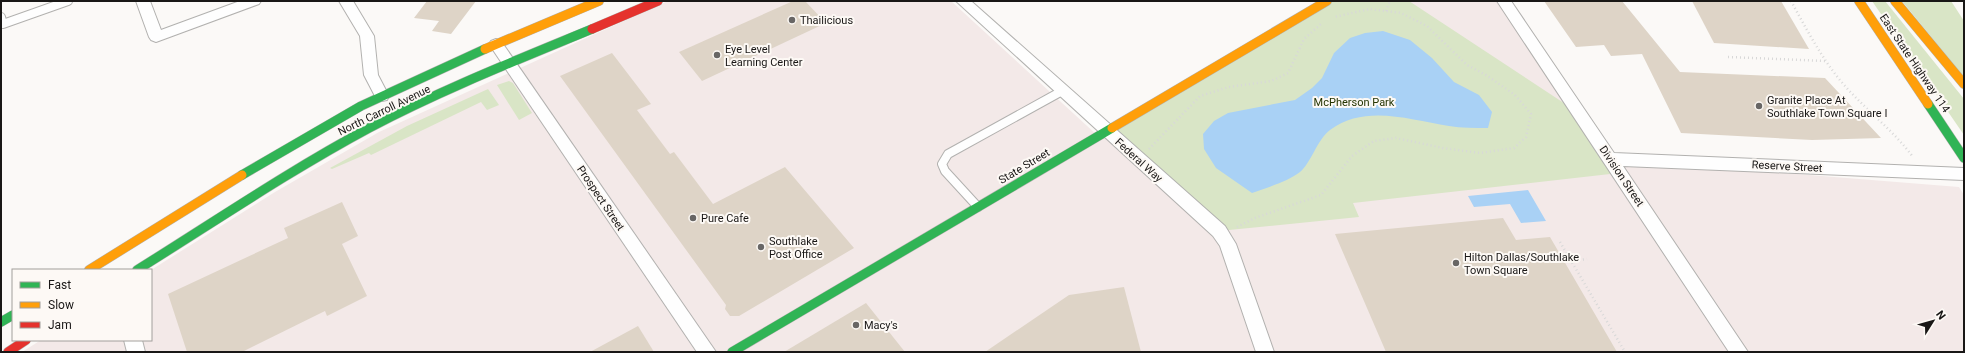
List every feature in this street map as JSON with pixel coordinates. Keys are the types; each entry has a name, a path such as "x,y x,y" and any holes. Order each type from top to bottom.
{"main road":[{"name":"North Carroll Avenue","path":"91,269 159,228 292,144 382,96 496,44 599,1"},
{"name":"North Carroll Avenue","path":"139,269 269,186 329,151 403,112 510,64 658,1"},
{"name":"State Street","path":"732,352 1327,1"},
{"name":"East State Highway 114","path":"1859,1 1964,158"},
{"path":"1895,1 1964,84"},
{"path":"1,322 12,316"},
{"path":"8,352 24,341"}],"street":[{"path":"143,1 156,37 225,6 254,1"},
{"path":"346,1 367,36 371,75 382,96"},
{"name":"Federal Way","path":"964,1 1219,231 1228,244 1265,352"},
{"name":"Division Street","path":"1504,1 1739,352"},
{"name":"Prospect Street","path":"496,44 707,352"},
{"name":"Reserve Street","path":"1610,159 1964,174"},
{"path":"106,269 159,228"},
{"path":"133,341 136,352"}],"lane":[{"path":"1,17 3,24 68,1"},
{"path":"978,207 945,171 942,164 944,159 948,154 1062,91"}],"path":[{"path":"1386,11 1390,1"},
{"path":"1791,1 1814,44 1846,87 1901,141 1917,163"},
{"path":"1232,222 1238,228 1255,218 1296,205 1321,195 1352,156 1374,141 1396,138 1443,148 1480,153 1514,148 1526,137 1531,114 1515,95 1486,75 1467,66 1427,26 1401,13 1370,9 1329,18"},
{"path":"1155,155 1149,149 1200,96 1228,87 1271,81 1288,73 1304,40 1324,22"},
{"path":"1728,57 1826,61"},
{"path":"1560,242 1625,352"},
{"path":"1571,261 1587,259"}],"shaded area":[{"path":"668,1 951,1 1098,136 1327,1 1504,1 1610,159 1959,187 1964,195 1964,352 22,352 39,341 152,341 152,269 275,192 379,132"}],"green space":[{"name":"McPherson Park","path":"1327,1 1409,1 1579,113 1619,173 1353,203 1359,217 1219,231 1107,131"},
{"path":"1872,1 1885,1 1964,99 1964,135"},
{"path":"1902,1 1951,1 1964,21 1964,77"},
{"path":"509,81 513,83 532,113 519,120 497,85"},
{"path":"488,89 499,105 487,110 481,102 371,155 369,153 332,169 330,168 407,126"}],"water":[{"path":"1383,31 1410,40 1432,58 1454,82 1479,95 1492,112 1488,128 1454,127 1388,116 1358,118 1344,122 1325,134 1308,163 1300,172 1284,181 1252,193 1216,168 1204,149 1203,134 1214,121 1228,113 1295,100 1312,88 1322,78 1334,53 1350,38 1365,33"},
{"path":"1528,190 1546,221 1521,223 1510,204 1474,207 1468,196"}],"building":[{"path":"427,1 476,1 451,34 432,31 439,21 414,18"},
{"path":"793,1 805,1 826,23 702,81 679,52"},
{"name":"Granite Place At Southlake Town Square I","path":"1544,1 1622,1 1680,72 1825,78 1881,138 1812,140 1681,133 1642,54 1611,56 1604,45 1576,47"},
{"path":"1692,1 1781,1 1809,49 1714,43"},
{"path":"612,53 651,104 637,110 670,154 674,152 713,204 785,167 854,248 739,316 730,316 725,309 726,305 560,76"},
{"path":"342,202 358,236 342,244 367,296 327,316 325,311 242,352 187,352 168,294 288,238 284,228"},
{"name":"Hilton Dallas/Southlake Town Square","path":"1503,218 1516,240 1550,237 1617,352 1386,352 1335,234"},
{"path":"1124,287 1141,352 985,352 1069,295"},
{"name":"Macy's","path":"866,303 905,352 784,352"},
{"path":"638,326 654,352 590,352"}],"traffic: fast":[{"path":"139,269 310,161 369,128 451,88 592,29"},
{"path":"242,175 361,106 485,49"},
{"path":"1928,104 1964,158"},
{"path":"732,352 1112,128"},
{"path":"1,322 12,316"}],"traffic: slow":[{"path":"485,49 599,1"},
{"path":"1112,128 1327,1"},
{"path":"1859,1 1928,104"},
{"path":"1895,1 1964,84"},
{"path":"91,269 242,175"}],"traffic: jam":[{"path":"592,29 658,1"},
{"path":"8,352 24,341"}],"place":[{"name":"Thailicious","path":"792,20"},
{"name":"Eye Level Learning Center","path":"717,55"},
{"name":"Granite Place At Southlake Town Square I","path":"1759,106"},
{"name":"Pure Cafe","path":"693,218"},
{"name":"Southlake Post Office","path":"761,247"},
{"name":"Hilton Dallas/Southlake Town Square","path":"1456,263"},
{"name":"Macy's","path":"856,325"}]}
